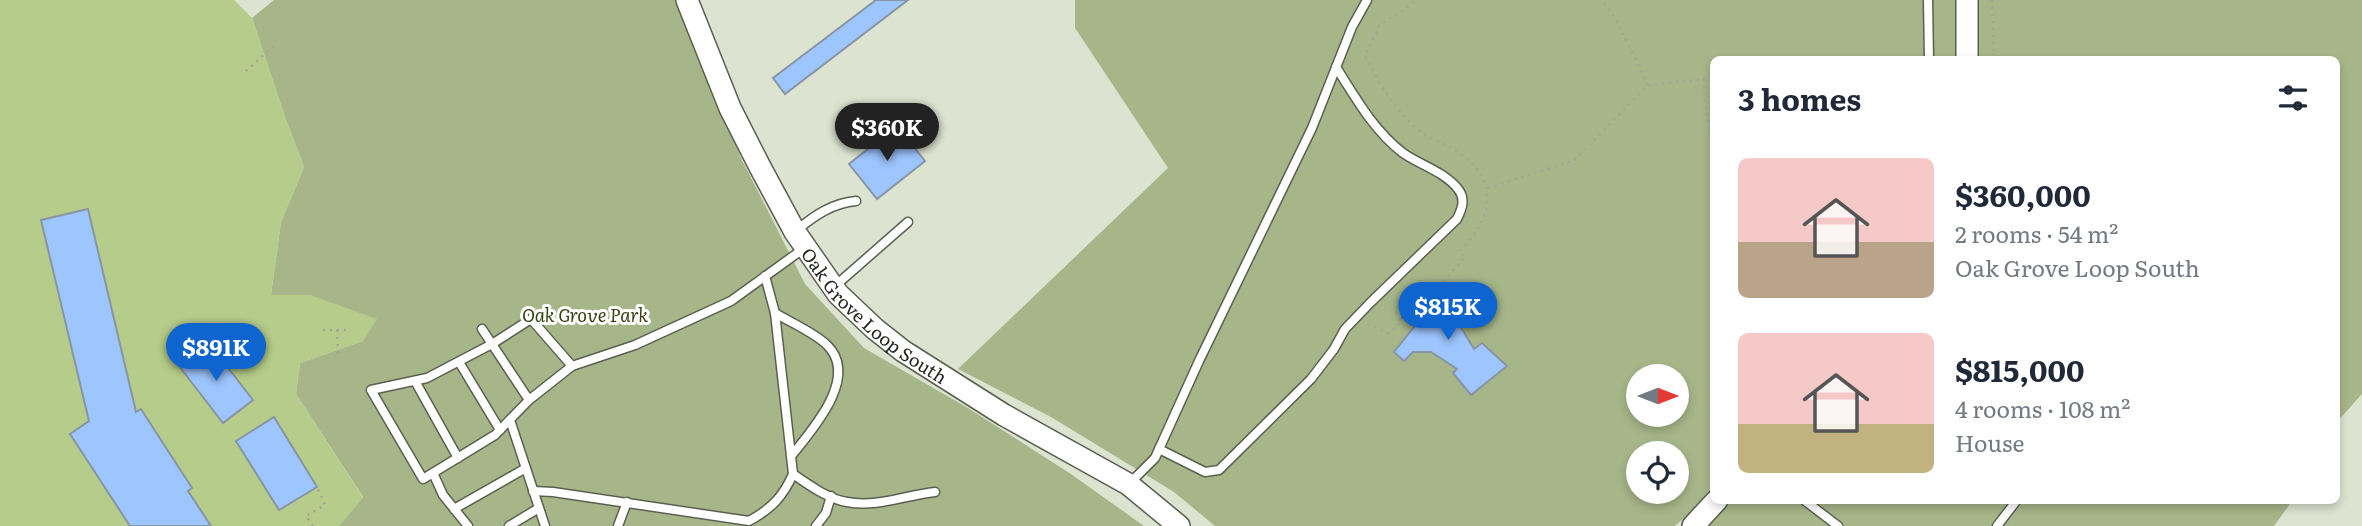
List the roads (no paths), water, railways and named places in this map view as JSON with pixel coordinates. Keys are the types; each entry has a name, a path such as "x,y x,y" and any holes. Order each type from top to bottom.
{"street":[{"name":"Oak Grove Loop South","path":"687,0 730,108 800,239 833,288 875,329 903,351 1004,415 1128,484 1179,526"},
{"path":"1967,0 1967,56"},
{"path":"1693,526 1713,504"}],"lane":[{"path":"1128,484 1147,468 1159,449 1312,128 1352,27 1367,0"},
{"path":"1928,0 1929,56"},
{"path":"1159,449 1206,472 1219,470 1311,379 1334,349 1345,329 1457,219 1464,204 1459,190 1448,179 1403,152 1380,131 1336,67"},
{"path":"572,366 531,319 492,344 427,378 370,390 423,479 500,430 529,400 572,366 635,345 731,301 765,276 800,239 813,216 842,202 856,201"},
{"path":"833,288 908,222"},
{"path":"533,491 627,502 752,523 768,510 784,493 793,474 775,313 765,276"},
{"path":"775,313 828,346 838,367 828,409 792,455"},
{"path":"482,329 529,400"},
{"path":"459,362 500,430"},
{"path":"415,380 458,458"},
{"path":"510,420 545,526"},
{"path":"454,509 526,468"},
{"path":"433,473 443,495 468,526"},
{"path":"793,474 818,491 846,502 879,503 935,492"},
{"path":"816,526 826,513 831,496"},
{"path":"618,526 627,502"},
{"path":"1809,504 1838,526"},
{"path":"1997,526 2014,504"},
{"path":"509,526 539,508"}],"park label":[{"name":"Oak Grove Park","path":"585,314"}]}
